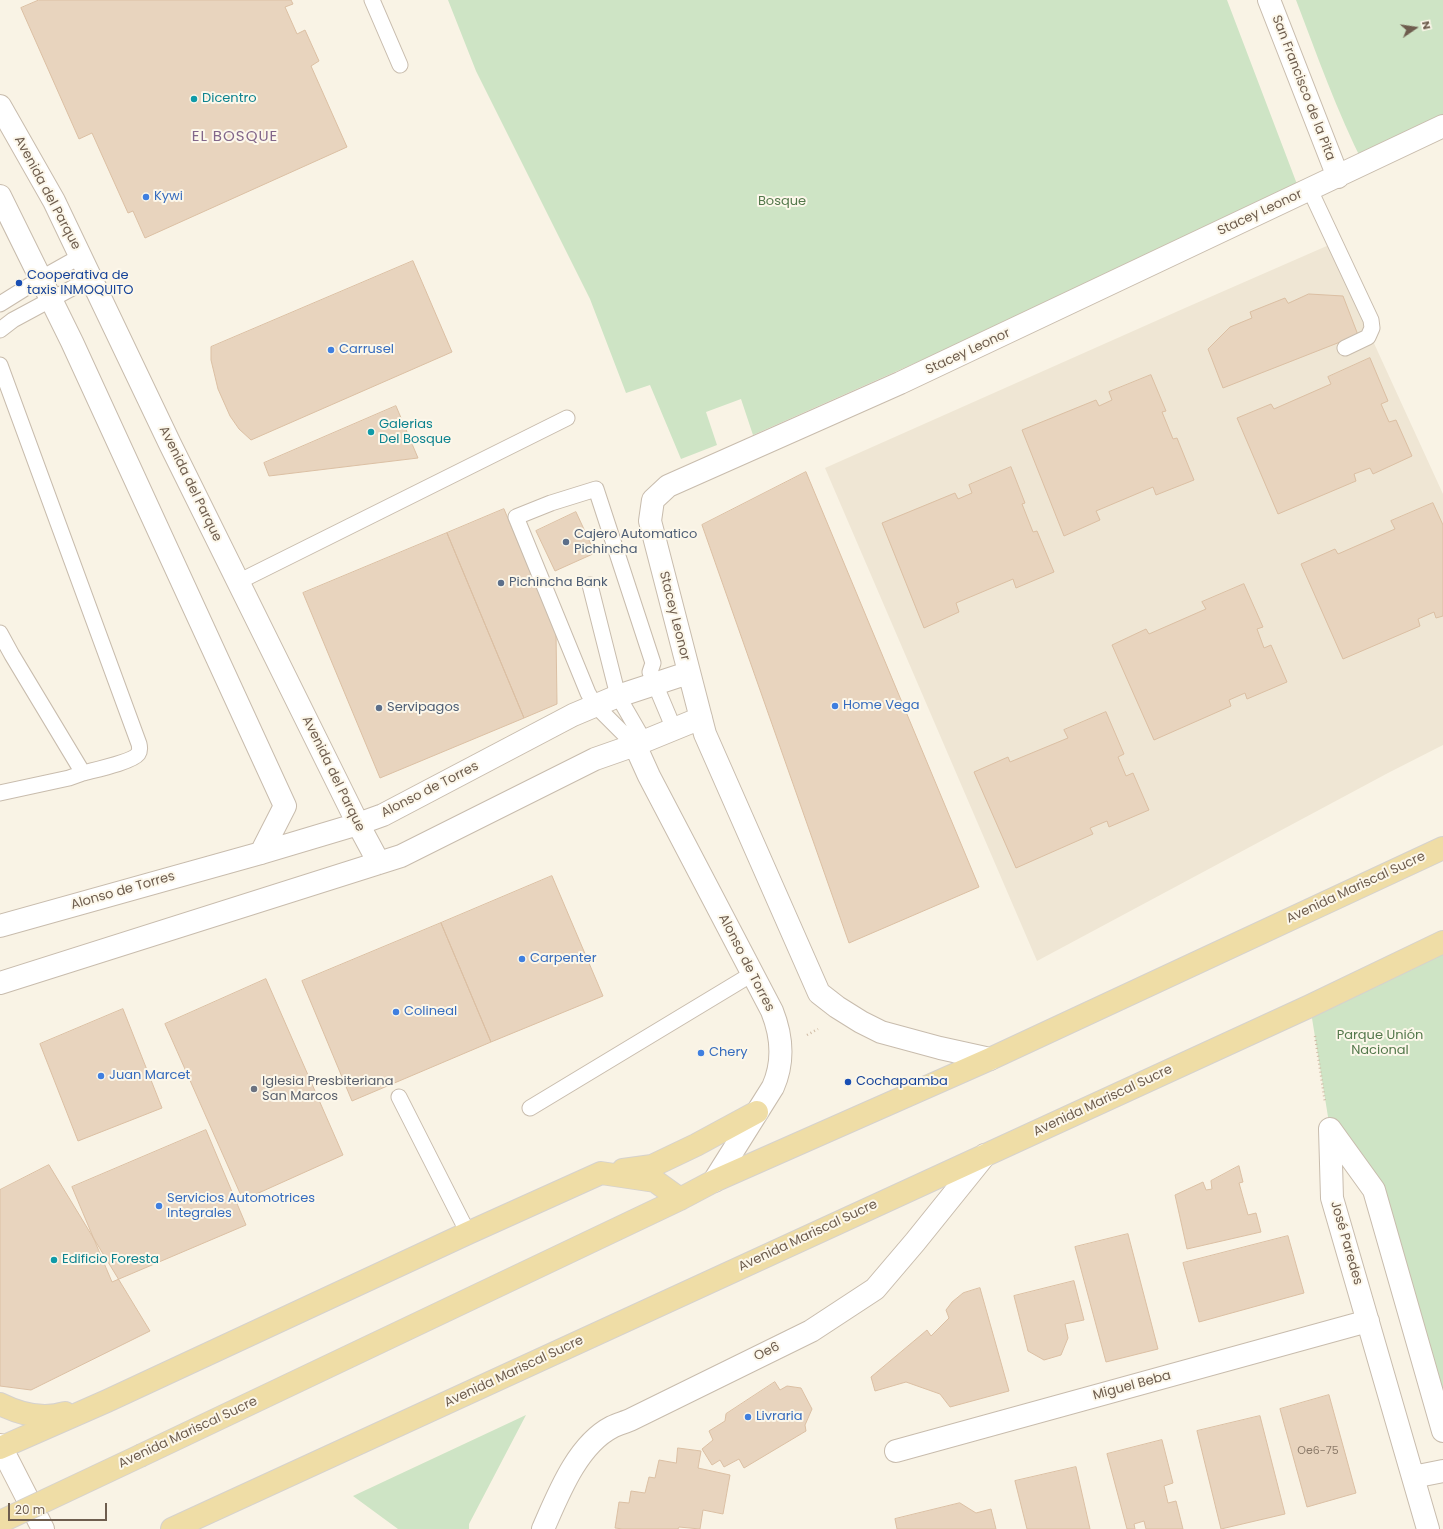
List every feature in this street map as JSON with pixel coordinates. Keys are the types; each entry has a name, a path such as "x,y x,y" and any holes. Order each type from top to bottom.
{"main road":[{"name":"Avenida Mariscal Sucre","path":"0,1522 680,1199 714,1181 990,1059 1443,848"},
{"name":"Avenida Mariscal Sucre","path":"172,1529 1310,1006 1443,942"},
{"path":"1,1447 107,1401 468,1233 601,1173 652,1166 696,1145 757,1112"},
{"path":"601,1173 654,1182 680,1199"},
{"path":"0,1404 14,1411 28,1414 56,1416 107,1401"}],"street":[{"name":"San Francisco de la Pita","path":"1269,0 1338,176"},
{"name":"Avenida del Parque","path":"0,106 54,201 170,444 358,824 379,863"},
{"name":"Stacey Leonor","path":"688,673 650,521 653,500 668,486 900,384 1443,126"},
{"path":"0,196 51,300 188,593 285,806 261,854"},
{"name":"Alonso de Torres","path":"0,926 261,854 383,815 573,715 618,696 688,673"},
{"path":"688,673 705,734 819,993 846,1013 881,1032 940,1048 990,1059"},
{"path":"0,983 401,856 595,760 701,718"},
{"name":"Alonso de Torres","path":"639,743 649,776 772,1011 777,1025 781,1062 778,1075 773,1087 714,1181"},
{"path":"1330,1129 1374,1190 1443,1431"},
{"name":"José Paredes","path":"1330,1129 1332,1198 1428,1529"},
{"name":"Oe6","path":"543,1529 562,1486 590,1444 612,1427 632,1420 811,1331 875,1289 915,1242 984,1155"},
{"name":"Miguel Beba","path":"896,1450 1368,1320"},
{"path":"1,1447 43,1529"},
{"path":"1413,1477 1443,1471"}],"lane":[{"path":"372,0 400,65"},
{"path":"1310,190 1371,320 1372,328 1368,337 1345,348"},
{"path":"0,304 81,256"},
{"path":"0,330 13,320 91,278"},
{"path":"0,365 139,744 139,752 136,756 117,764 69,778 1,791"},
{"path":"238,582 567,418"},
{"path":"639,743 595,705 588,693 516,517 551,503 596,489 653,663 650,672 674,729"},
{"path":"590,585 618,696 639,743"},
{"path":"0,633 12,656 83,773"},
{"path":"530,1108 752,974"},
{"path":"398,1097 468,1233"}],"path":[{"path":"806,1035 820,1028"},
{"path":"1315,1035 1330,1129"}],"shaded area":[{"path":"1329,245 1443,494 1443,745 1037,961 825,468"}],"green space":[{"name":"Bosque","path":"448,0 1227,0 1300,192 753,435 741,399 706,412 717,445 681,459 650,385 626,393 590,299 476,71"},
{"path":"1296,0 1443,0 1443,125 1364,165 1336,104"},
{"name":"Parque Unión Nacional","path":"1443,944 1443,1431 1374,1190 1330,1129 1310,1006"},
{"path":"526,1415 469,1524 469,1529 398,1529 353,1496"}],"building":[{"name":"Dicentro","path":"39,0 291,0 293,4 285,7 297,34 305,30 319,61 311,66 347,147 145,238 133,211 128,213 92,133 79,139 21,8"},
{"name":"Carrusel","path":"413,261 452,352 251,440 239,429 230,416 218,389 211,360 211,347"},
{"path":"1309,294 1343,296 1358,335 1223,388 1208,349 1230,327 1252,318 1250,312 1285,298 1288,303"},
{"path":"1370,358 1388,401 1381,404 1389,422 1396,420 1412,456 1373,474 1370,468 1354,474 1356,481 1278,514 1237,418 1271,404 1274,409 1331,384 1328,377"},
{"path":"1151,375 1166,411 1162,412 1173,439 1177,438 1194,480 1156,495 1153,487 1096,511 1100,520 1064,536 1022,430 1096,400 1099,406 1112,400 1109,392"},
{"name":"Galerias Del Bosque","path":"396,406 418,458 269,476 264,463"},
{"path":"1011,467 1025,503 1022,504 1033,532 1037,531 1054,572 1016,588 1013,579 956,603 959,612 924,628 882,523 955,493 958,499 972,493 969,485"},
{"name":"Home Vega","path":"806,472 979,887 849,943 702,525"},
{"path":"1433,503 1443,525 1443,616 1436,618 1434,612 1418,619 1420,626 1343,659 1301,564 1335,549 1338,554 1395,529 1391,521"},
{"name":"Pichincha Bank","path":"504,509 556,633 557,704 524,718 447,533"},
{"name":"Cajero Automatico Pichincha","path":"576,512 595,553 555,571 536,531"},
{"path":"447,533 524,718 380,778 303,593"},
{"path":"1244,584 1263,627 1257,629 1264,648 1271,645 1287,682 1247,699 1245,693 1229,700 1231,706 1154,740 1112,645 1146,629 1149,634 1206,609 1202,602"},
{"path":"1106,712 1124,754 1118,757 1126,776 1133,773 1149,810 1109,827 1107,821 1090,828 1093,834 1016,868 974,772 1008,757 1010,762 1068,738 1064,730"},
{"name":"Carpenter","path":"552,876 603,996 491,1042 441,923"},
{"name":"Colineal","path":"441,923 491,1042 352,1101 302,981"},
{"name":"Iglesia Presbiteriana San Marcos","path":"266,979 343,1155 243,1200 165,1024"},
{"name":"Juan Marcet","path":"123,1009 162,1108 78,1141 40,1044"},
{"name":"Servicios Automotrices Integrales","path":"206,1130 246,1225 112,1282 72,1187"},
{"name":"Edificio Foresta","path":"49,1165 150,1331 31,1390 0,1386 0,1190"},
{"path":"1239,1166 1243,1182 1239,1183 1248,1215 1256,1213 1261,1232 1187,1249 1175,1195 1203,1182 1206,1190 1212,1189 1211,1181"},
{"path":"1128,1234 1158,1349 1106,1362 1075,1247"},
{"path":"1288,1236 1304,1293 1199,1322 1183,1263"},
{"path":"1074,1281 1084,1320 1065,1324 1068,1338 1061,1355 1044,1360 1028,1351 1014,1296"},
{"path":"980,1288 1009,1391 950,1407 940,1394 906,1382 875,1391 871,1377 927,1330 931,1336 949,1318 946,1310 952,1302 963,1293"},
{"path":"775,1382 780,1390 787,1386 801,1388 812,1409 805,1425 806,1431 744,1468 739,1459 724,1467 720,1460 712,1465 702,1449 713,1440 709,1431 725,1421 726,1414"},
{"path":"1329,1395 1356,1493 1307,1507 1280,1409"},
{"path":"1260,1416 1285,1514 1221,1529 1197,1431"},
{"path":"1162,1440 1173,1483 1164,1486 1168,1503 1176,1501 1183,1529 1146,1529 1144,1521 1134,1524 1135,1529 1127,1529 1107,1454"},
{"path":"678,1448 701,1451 698,1468 730,1475 723,1514 703,1510 700,1529 679,1527 678,1529 615,1528 619,1502 629,1503 631,1491 645,1493 649,1477 655,1478 659,1460 676,1463"},
{"path":"1076,1467 1090,1529 1027,1529 1015,1481"},
{"path":"960,1503 976,1513 991,1509 996,1529 897,1529 895,1519"}],"place":[{"name":"Dicentro","path":"194,99"},
{"name":"Kywi","path":"146,197"},
{"name":"Cooperativa de taxis INMOQUITO","path":"19,283"},
{"name":"Carrusel","path":"331,350"},
{"name":"Galerias Del Bosque","path":"371,432"},
{"name":"Cajero Automatico Pichincha","path":"566,542"},
{"name":"Pichincha Bank","path":"501,583"},
{"name":"Home Vega","path":"835,706"},
{"name":"Servipagos","path":"379,708"},
{"name":"Carpenter","path":"522,959"},
{"name":"Colineal","path":"396,1012"},
{"name":"Chery","path":"701,1053"},
{"name":"Juan Marcet","path":"101,1076"},
{"name":"Cochapamba","path":"848,1082"},
{"name":"Iglesia Presbiteriana San Marcos","path":"254,1089"},
{"name":"Servicios Automotrices Integrales","path":"159,1206"},
{"name":"Edificio Foresta","path":"54,1260"},
{"name":"Livraria","path":"748,1417"}],"district":[{"name":"EL BOSQUE","path":"235,137"}]}
